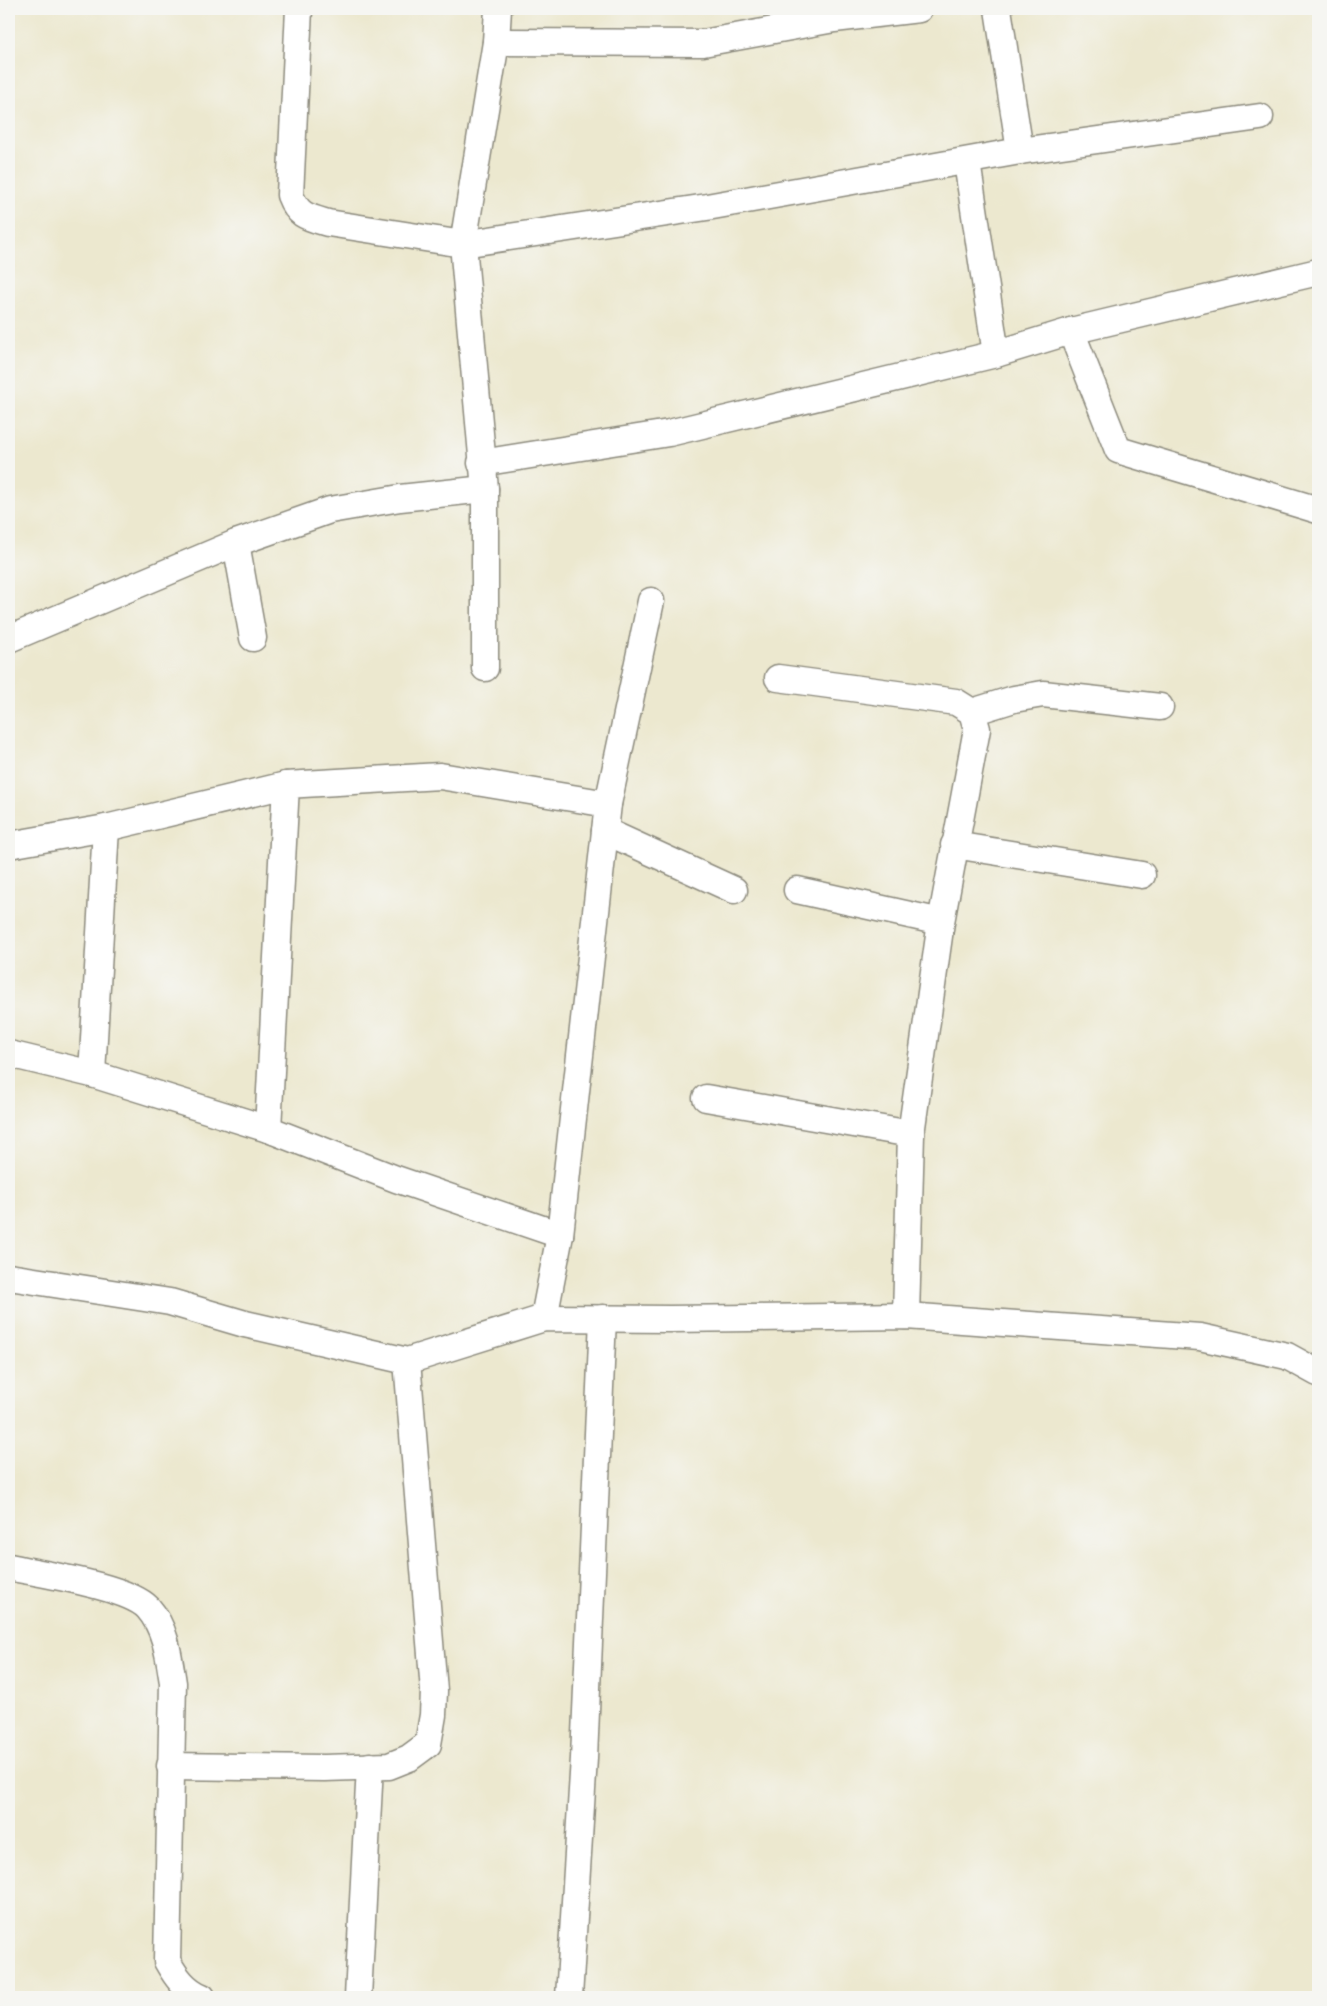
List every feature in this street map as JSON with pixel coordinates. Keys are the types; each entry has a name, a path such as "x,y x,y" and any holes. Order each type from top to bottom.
{"street":[{"path":"299,9 290,195 296,209 309,218 328,223 463,244 707,208 1020,151 1260,118"},
{"path":"485,668 485,489 481,463 463,244 496,42 498,9"},
{"path":"496,42 703,43 834,14 919,9"},
{"path":"998,9 1020,151"},
{"path":"967,162 996,354"},
{"path":"481,463 669,433 996,354 1071,331 1318,272"},
{"path":"1071,331 1118,450 1318,510"},
{"path":"9,639 236,543 330,510 400,498 485,489"},
{"path":"236,543 253,638"},
{"path":"544,1318 560,1235 608,804 651,601"},
{"path":"778,678 956,702 972,712 978,729 954,845 941,922 911,1134 906,1316"},
{"path":"972,712 1014,699 1043,694 1160,706"},
{"path":"9,845 106,828 286,785 440,776 608,804"},
{"path":"268,1130 286,785"},
{"path":"92,1074 106,828"},
{"path":"605,831 734,890"},
{"path":"954,845 1142,875"},
{"path":"797,890 941,922"},
{"path":"9,1054 92,1074 268,1130 396,1179 560,1235"},
{"path":"706,1098 911,1134"},
{"path":"9,1277 170,1302 245,1324 407,1361 544,1318 906,1316 1200,1337 1287,1356 1318,1373"},
{"path":"569,1997 584,1748 604,1318"},
{"path":"170,1766 324,1768 389,1766 403,1761 428,1744 433,1715 434,1691 407,1361"},
{"path":"9,1567 123,1593 147,1607 159,1624 168,1650 172,1683 167,1961 178,1980 193,1993 202,1997"},
{"path":"358,1997 370,1766"}]}
